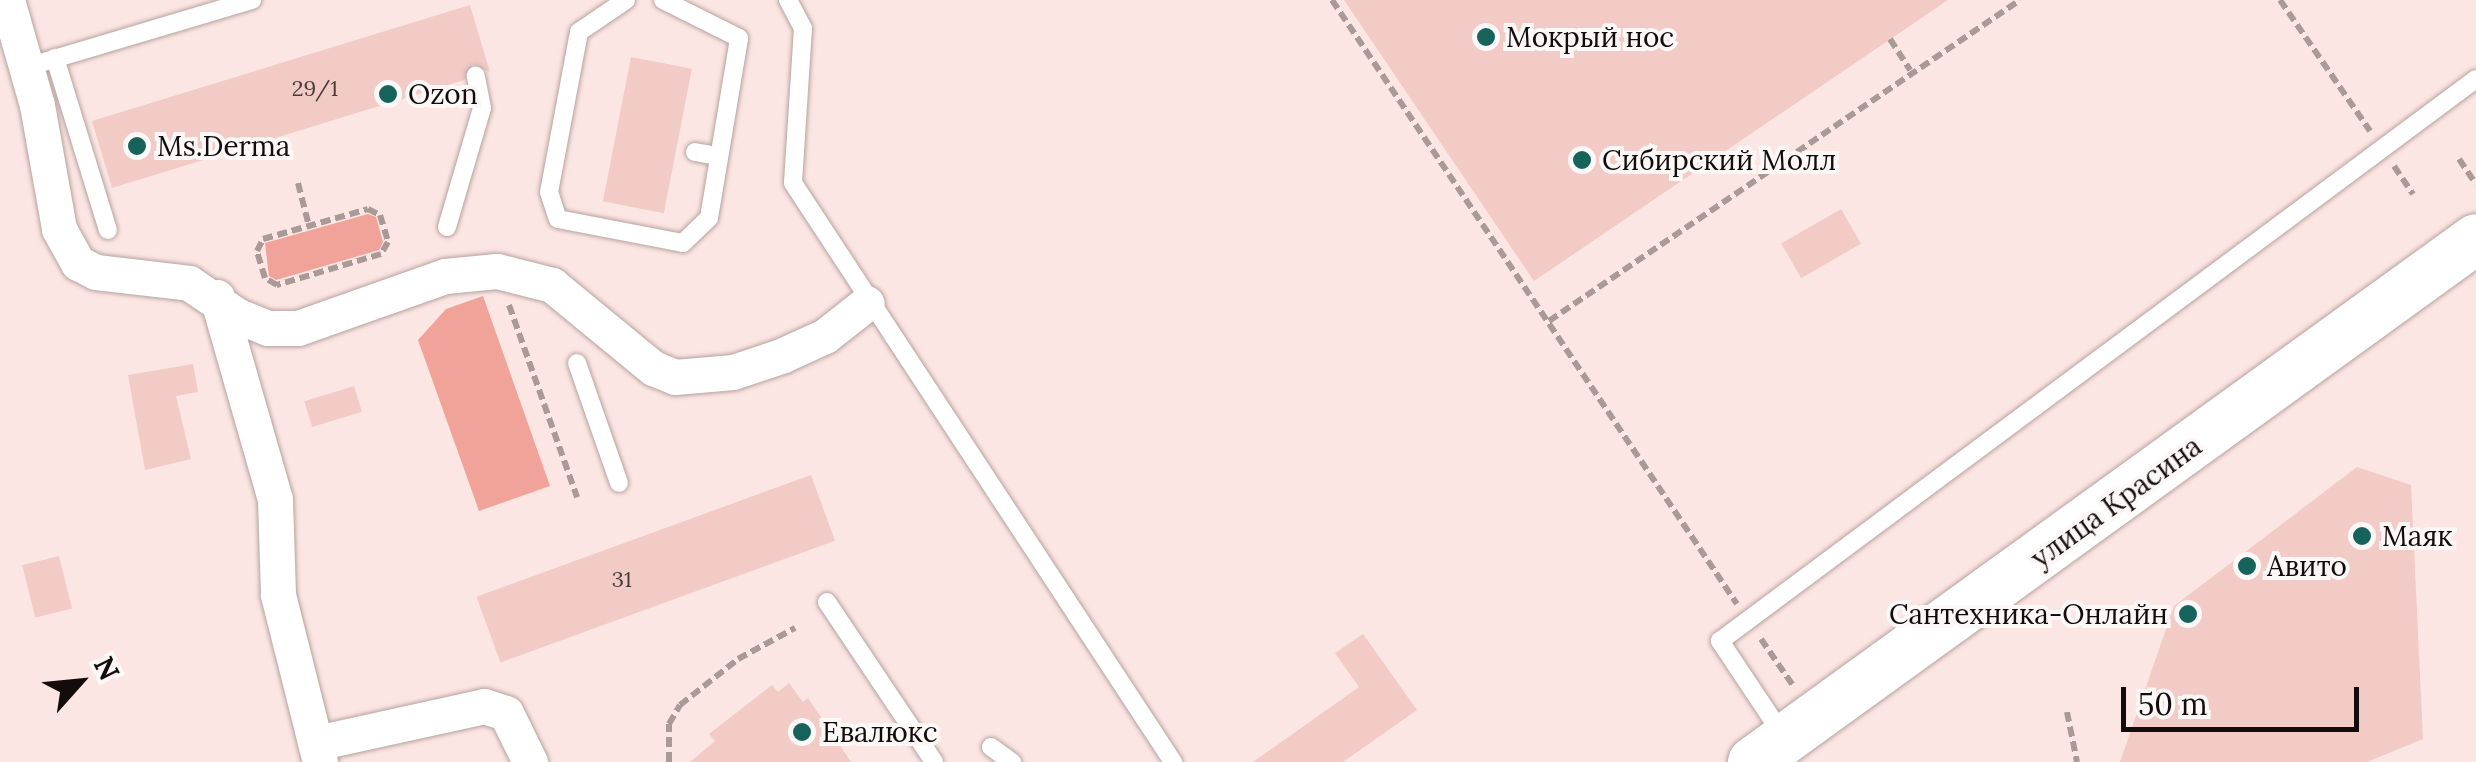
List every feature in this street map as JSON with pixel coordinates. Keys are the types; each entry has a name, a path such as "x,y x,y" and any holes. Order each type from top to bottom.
{"street":[{"path":"7,0 41,62 67,250 96,272 189,283 218,297 238,316 268,328 298,328 445,276 511,273 552,285 652,368 674,377 733,372 780,356 825,336 867,303"},
{"name":"улица Красина","path":"1785,740 2476,239"},
{"path":"218,297 275,499 278,595 318,752 484,706 506,713 530,762"}],"lane":[{"path":"108,230 41,62 252,0"},
{"path":"626,0 579,32 550,192 558,219 683,243 709,218 740,38 663,0"},
{"path":"788,0 803,28 793,183 867,303 1173,762"},
{"path":"447,227 482,108 476,76"},
{"path":"1785,740 1720,641 2476,79"},
{"path":"694,152 717,156"},
{"path":"577,362 619,483"},
{"path":"827,602 934,762"},
{"path":"992,748 1012,762"}],"path":[{"path":"1332,0 1748,620 1785,740"},
{"path":"1549,321 1910,70 2020,0"},
{"path":"2280,0 2412,194"},
{"path":"1890,39 1910,70"},
{"path":"2459,159 2476,184"},
{"path":"298,182 309,226"},
{"path":"374,208 388,250 270,284 258,243 309,226 374,208"},
{"path":"513,315 577,497"},
{"path":"669,762 669,724 680,706 738,659 795,628"},
{"path":"2068,712 2077,762"}],"shaded area":[{"path":"368,214 376,217 383,242 379,250 276,280 269,276 265,243"},
{"path":"483,296 550,486 479,511 418,340 446,309"}],"building":[{"name":"Сибирский Молл","path":"1344,0 1948,0 1534,281"},
{"path":"470,5 490,72 473,64 464,80 112,188 92,121"},
{"path":"631,57 692,69 664,213 603,201"},
{"path":"1841,209 1861,244 1801,278 1781,244"},
{"path":"193,364 198,392 176,396 191,459 145,470 128,375"},
{"path":"354,386 362,412 312,427 304,401"},
{"path":"2357,467 2411,485 2423,739 2367,762 2120,762 2174,606"},
{"path":"811,475 835,541 500,663 476,597"},
{"path":"59,556 72,608 35,618 22,565"},
{"path":"1363,634 1417,710 1343,762 1253,762 1359,687 1335,653"},
{"path":"789,683 803,702 808,698 851,762 690,762 715,741 709,734 772,685 778,692"}],"place":[{"name":"Мокрый нос","path":"1486,37"},
{"name":"Ozon","path":"388,94"},
{"name":"Ms.Derma","path":"137,146"},
{"name":"Сибирский Молл","path":"1582,160"},
{"name":"Маяк","path":"2362,536"},
{"name":"Авито","path":"2247,566"},
{"name":"Сантехника-Онлайн","path":"2188,614"},
{"name":"Евалюкс","path":"802,732"}]}
